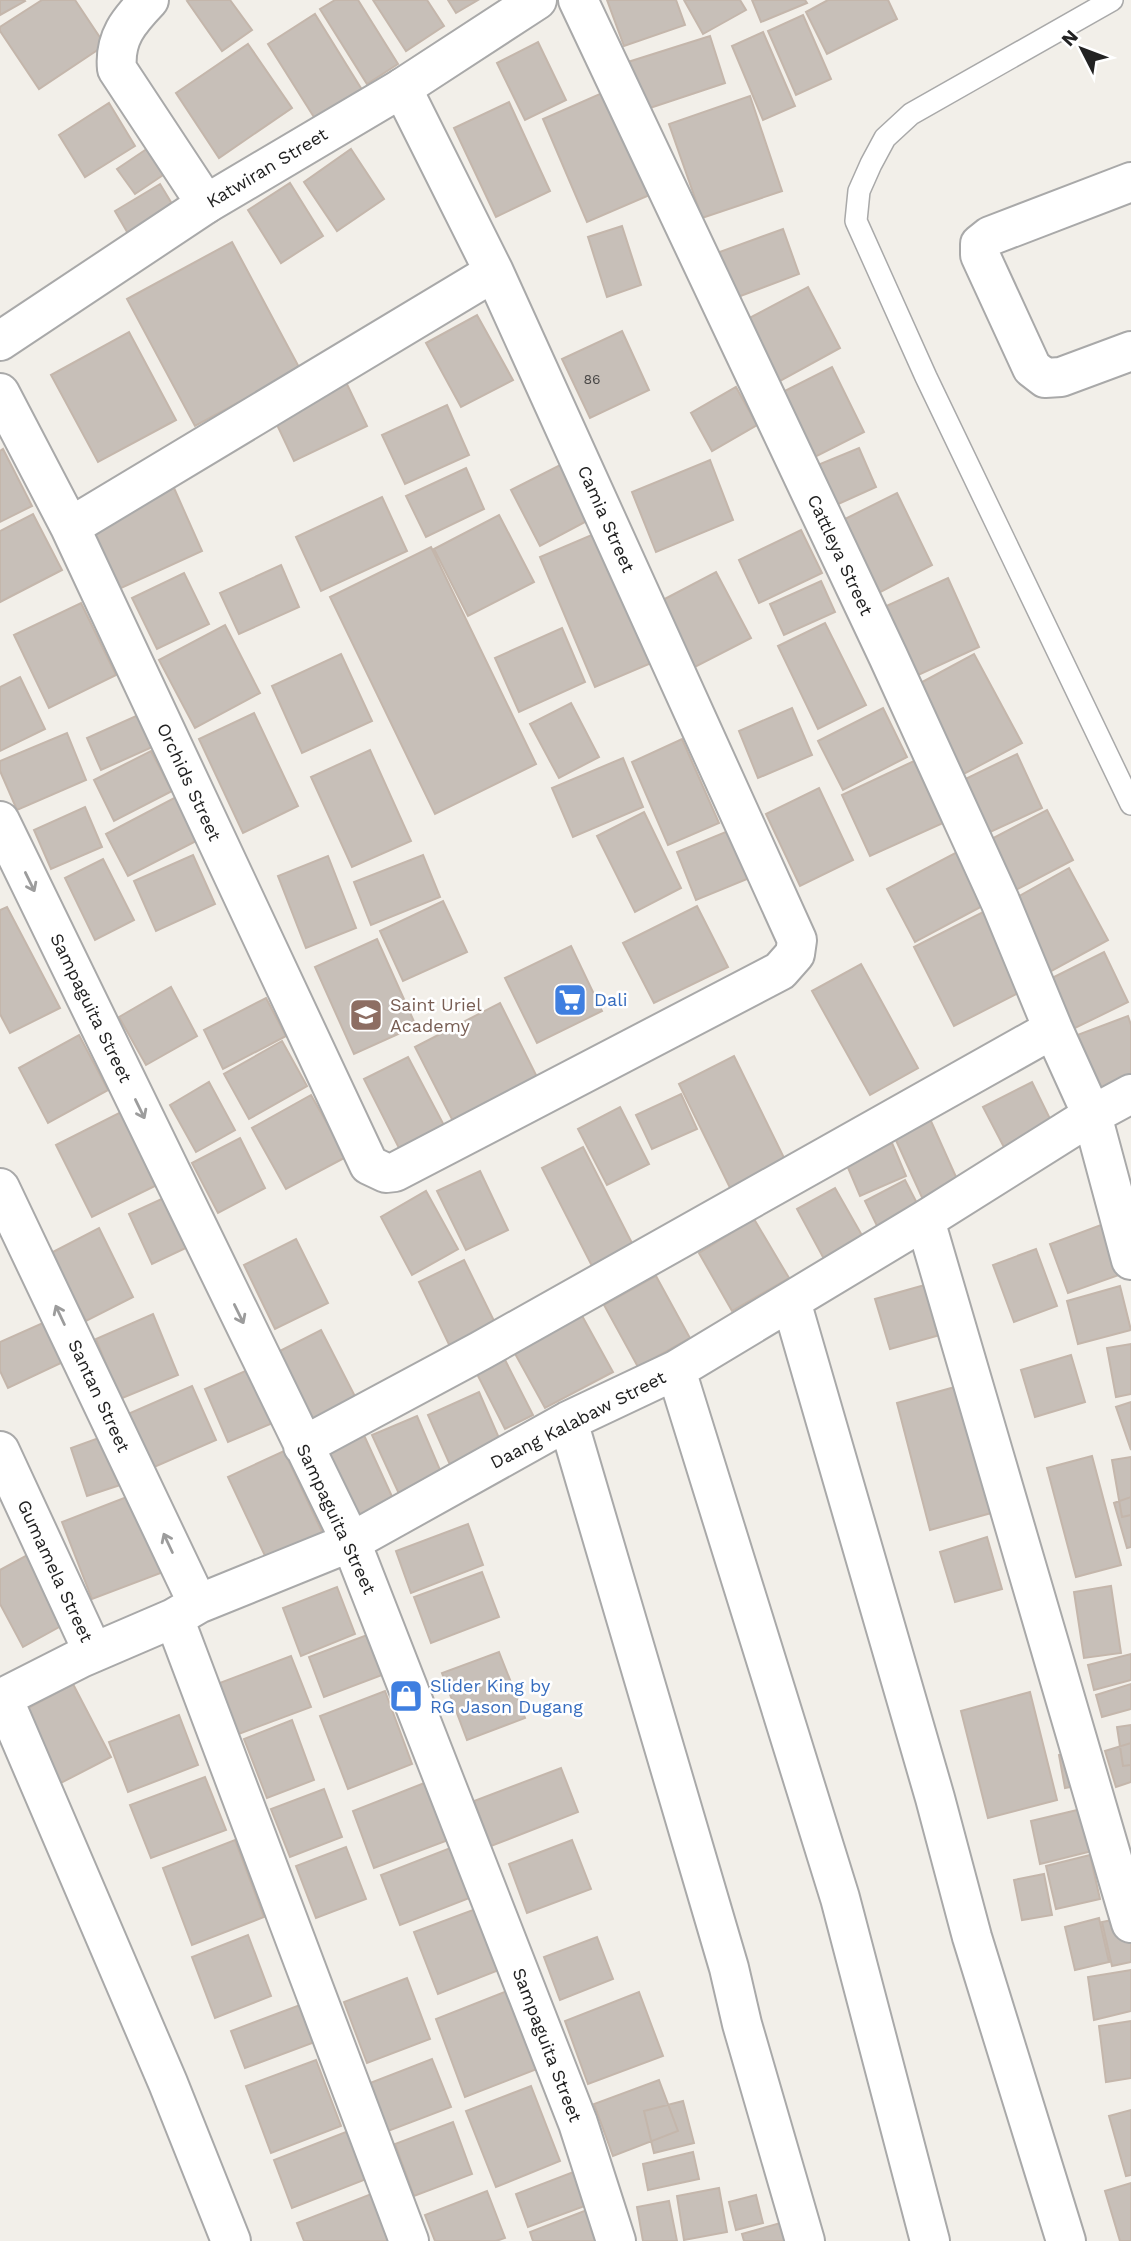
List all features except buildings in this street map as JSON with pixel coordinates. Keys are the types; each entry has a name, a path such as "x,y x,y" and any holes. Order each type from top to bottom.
{"street":[{"path":"149,0 125,26 116,54 117,68 206,204"},
{"name":"Katwiran Street","path":"0,341 206,204 401,88 537,0"},
{"name":"Cattleya Street","path":"578,0 888,656 1000,901 1053,1030 1092,1115 1131,1260"},
{"name":"Camia Street","path":"377,1169 386,1173 395,1172 766,980 790,964 796,954 797,940 494,272 401,88"},
{"path":"1131,182 989,236 980,244 980,255 1032,368 1045,378 1061,377 1131,351"},
{"path":"71,527 494,272"},
{"name":"Orchids Street","path":"0,393 71,527 364,1157 369,1165 377,1169"},
{"name":"Sampaguita Street","path":"0,821 351,1542 573,2110 616,2241"},
{"path":"303,1446 1053,1030"},
{"name":"Daang Kalabaw Street","path":"2,1699 93,1652 351,1542 568,1421 676,1370 925,1220 1092,1115 1131,1094"},
{"name":"Santan Street","path":"0,1188 186,1611 408,2241"},
{"path":"925,1220 1131,1923"},
{"path":"791,1301 935,1798 972,1937 1066,2241"},
{"path":"676,1370 840,1898 930,2241"},
{"path":"568,1421 729,1968 741,2024 805,2241"},
{"name":"Gumamela Street","path":"0,1451 93,1652"},
{"path":"2,1699 168,2083 232,2241"}],"lane":[{"path":"1112,0 911,114 885,138 871,164 859,191 856,221 926,377 1131,804"}],"place":[{"name":"Dali","path":"570,1000"},
{"name":"Saint Uriel Academy","path":"366,1015"},
{"name":"Slider King by RG Jason Dugang","path":"406,1696"}]}
